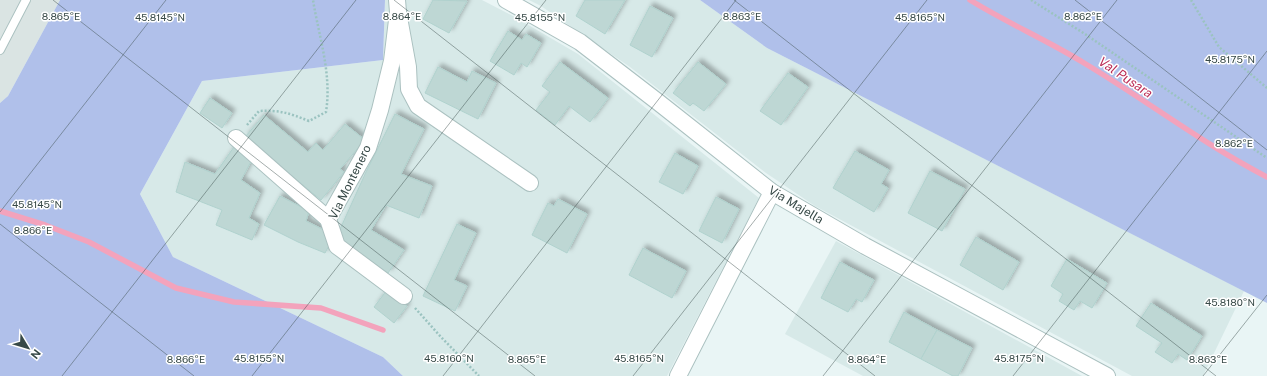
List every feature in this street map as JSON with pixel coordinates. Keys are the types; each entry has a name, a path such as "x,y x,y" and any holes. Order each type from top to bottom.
{"street":[{"name":"Via Majella","path":"506,0 580,42 772,192 865,246 1107,376"},
{"name":"Via Montenero","path":"397,6 408,67 409,89 418,106 530,183"},
{"name":"Via Montenero","path":"397,6 392,61 380,110 368,148 328,220 337,246 404,296"},
{"path":"236,138 328,220"},
{"path":"678,376 772,192"}],"lane":[{"path":"0,50 26,0"}],"path":[{"path":"236,138 259,111 275,110 291,114 308,121 326,112 328,100 328,81 313,0"},
{"path":"1031,0 1085,34 1267,158"},
{"path":"1190,0 1219,47 1267,88"},
{"path":"404,296 441,338 479,376"}],"shaded area":[{"path":"0,0 60,0 8,96 0,103"},
{"path":"60,0 385,0 383,60 202,81 140,194 173,257 383,357 403,376 0,376 0,103 8,96"},
{"path":"385,0 482,0 513,16 578,54 759,198 667,376 403,376 383,357 173,257 140,194 202,81 383,60"},
{"path":"529,0 700,0 767,48 1244,291 1203,376 1132,376 815,206 766,173 630,67 541,6"},
{"path":"700,0 1267,0 1267,303 767,48"},
{"path":"836,241 1082,376 863,376 785,334"}],"building":[{"path":"433,0 467,1 449,33 423,19"},
{"path":"585,0 625,0 605,34 576,16"},
{"path":"650,6 673,18 652,57 630,45"},
{"path":"508,31 522,40 526,34 541,43 527,67 521,63 514,75 490,61"},
{"path":"560,62 608,98 590,122 569,106 555,125 536,110 550,92 542,86"},
{"path":"698,62 726,84 704,111 693,103 690,106 673,93"},
{"path":"438,67 467,82 472,71 496,83 478,119 425,93"},
{"path":"788,73 808,87 781,125 760,111"},
{"path":"210,98 232,113 222,128 200,113"},
{"path":"395,114 424,129 401,174 432,186 419,218 386,205 371,230 404,250 388,273 336,238 366,172"},
{"path":"264,115 308,152 316,143 323,150 345,124 365,140 340,169 344,172 321,200 245,137"},
{"path":"236,144 254,156 241,180 260,193 249,218 259,224 252,240 216,225 222,210 176,192 185,162 215,174"},
{"path":"855,151 889,170 881,184 888,188 874,212 833,188"},
{"path":"675,153 698,166 683,194 659,182"},
{"path":"930,171 965,189 942,231 908,213"},
{"path":"280,196 309,211 306,221 326,231 325,235 332,240 325,253 298,242 264,225"},
{"path":"716,197 739,209 722,243 699,231"},
{"path":"558,199 587,214 567,253 532,235 548,203 554,206"},
{"path":"457,224 476,233 454,280 467,286 455,311 423,296"},
{"path":"976,237 1019,262 1003,290 960,265"},
{"path":"643,248 686,271 672,298 629,275"},
{"path":"1067,259 1107,283 1092,308 1080,301 1074,310 1059,301 1063,294 1051,286"},
{"path":"840,262 874,280 862,302 856,299 848,312 821,298"},
{"path":"387,290 407,306 394,323 374,307"},
{"path":"1151,303 1202,336 1187,360 1178,354 1172,363 1155,352 1162,343 1136,326"},
{"path":"904,312 937,330 921,359 889,342"},
{"path":"937,330 972,348 958,376 953,376 921,359"}],"waterway":[{"name":"Val Pusara","path":"970,0 1107,77 1197,136 1267,177"},
{"path":"0,211 45,225 89,242 176,288 234,302 321,308 383,330"}]}
